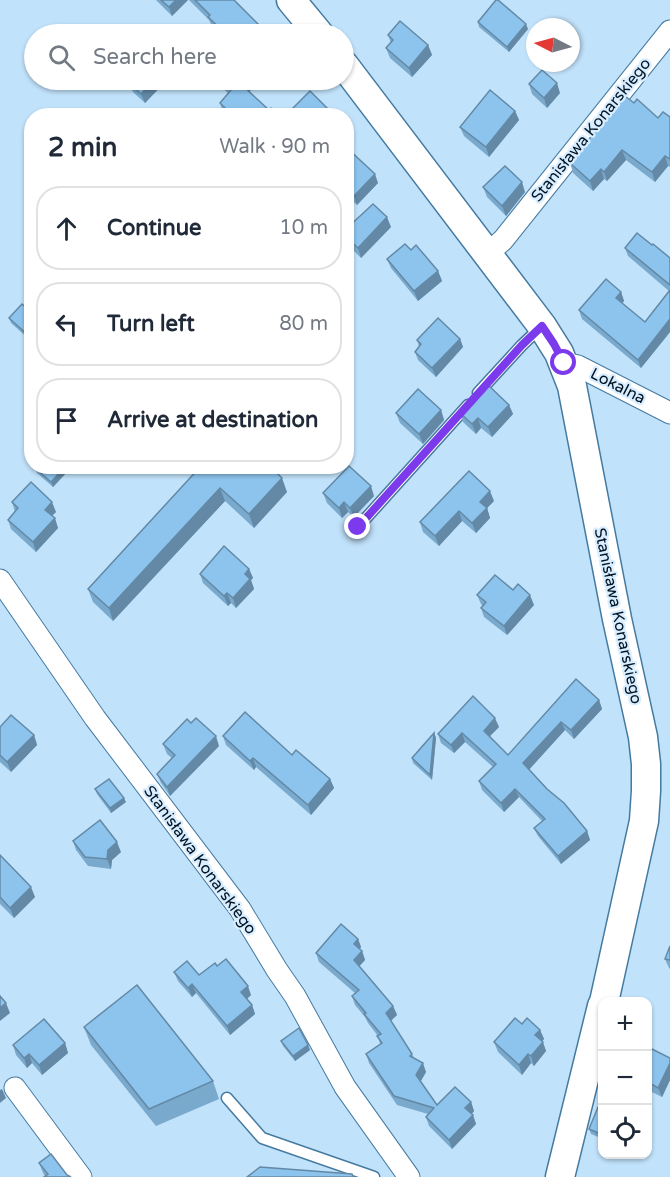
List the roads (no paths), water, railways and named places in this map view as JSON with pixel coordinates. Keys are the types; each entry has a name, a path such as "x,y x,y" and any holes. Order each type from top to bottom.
{"street":[{"path":"291,0 311,24"},
{"name":"Stanisława Konarskiego","path":"487,254 503,240 670,31"},
{"name":"Stanisława Konarskiego","path":"354,78 542,326 564,363 572,386 646,764 644,821 605,997"},
{"name":"Lokalna","path":"564,363 578,366 670,414"},
{"name":"Stanisława Konarskiego","path":"0,580 95,718 240,909 295,996 345,1087 409,1177"},
{"name":"Stanisława Konarskiego","path":"560,1177 598,1024"},
{"path":"15,1088 81,1177"}],"lane":[{"path":"358,527 522,345 542,326"},
{"path":"227,1098 262,1138 374,1177"}]}
